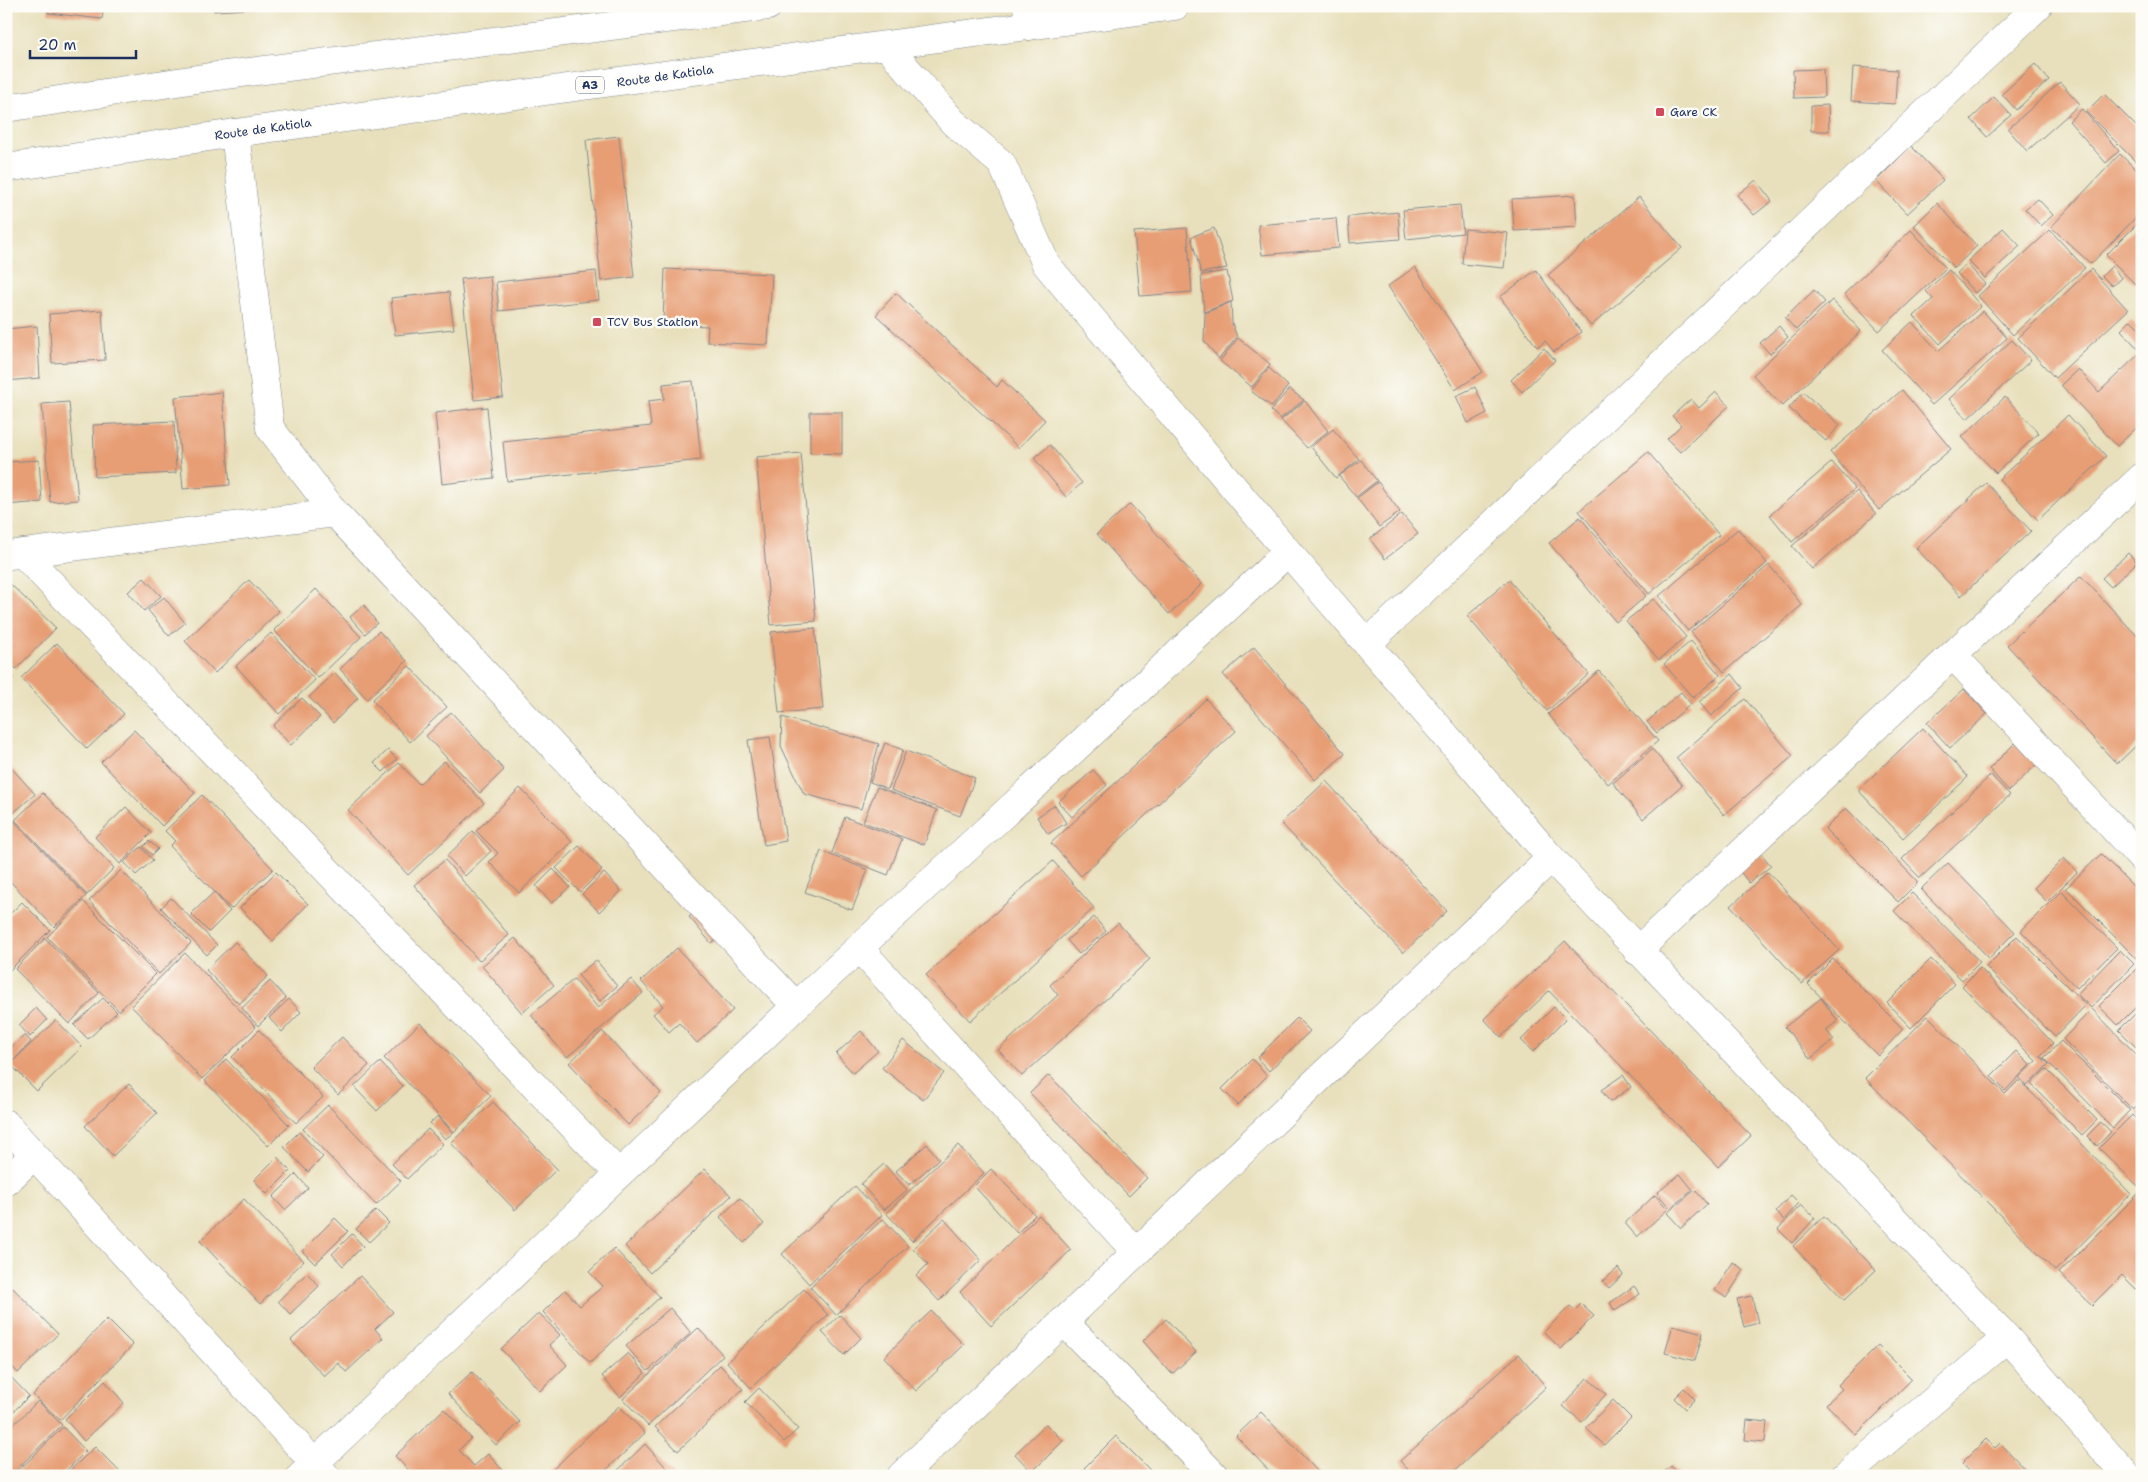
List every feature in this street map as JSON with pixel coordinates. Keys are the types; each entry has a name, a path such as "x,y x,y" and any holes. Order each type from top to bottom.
{"main road":[{"path":"6,108 210,77 768,6"},
{"name":"Route de Katiola","path":"6,168 236,133 887,46 1028,16 1175,6"},
{"path":"1368,644 2038,6"},
{"path":"887,46 953,122 1002,164 1046,264 1288,552 1551,858 1637,951 2007,1338 2126,1476"},
{"path":"236,133 270,428 334,513 796,1006"},
{"path":"1637,951 2142,477"},
{"path":"14,554 334,513"},
{"path":"6,1124 314,1472 619,1174 796,1006 1288,552"},
{"path":"14,554 619,1174"},
{"path":"1953,655 2142,859"},
{"path":"900,1476 1551,858"},
{"path":"859,948 1136,1252"},
{"path":"6,1182 34,1155"},
{"path":"1063,1321 1215,1476"},
{"path":"1845,1476 2007,1338"}],"building":[{"path":"49,6 104,6 102,19 48,13"},
{"path":"213,6 267,6 267,8 214,11"},
{"path":"2035,64 2049,80 2016,110 2002,94"},
{"path":"1853,67 1897,70 1895,104 1851,101"},
{"path":"1823,69 1824,97 1794,98 1793,70"},
{"path":"2060,82 2080,104 2027,151 2008,129"},
{"path":"2104,94 2142,132 2142,168 2086,112"},
{"path":"1994,97 2011,115 1987,137 1971,119"},
{"path":"1828,105 1829,131 1811,131 1811,106"},
{"path":"2082,109 2119,151 2106,163 2069,121"},
{"path":"619,136 634,277 601,281 586,140"},
{"path":"1911,146 1943,180 1907,214 1876,181"},
{"path":"2120,154 2142,175 2142,211 2091,264 2051,227"},
{"path":"1756,180 1772,201 1754,215 1737,195"},
{"path":"1575,195 1577,227 1514,231 1512,199"},
{"path":"1639,197 1682,248 1591,326 1548,275"},
{"path":"2038,199 2053,215 2041,226 2025,209"},
{"path":"1937,203 1977,246 1954,268 1914,226"},
{"path":"1460,205 1463,233 1406,239 1403,210"},
{"path":"1398,212 1400,239 1350,243 1348,217"},
{"path":"1336,218 1339,248 1262,255 1258,225"},
{"path":"2142,219 2142,277 2135,284 2106,255"},
{"path":"1187,228 1192,292 1140,296 1134,232"},
{"path":"1214,228 1227,268 1201,273 1191,237"},
{"path":"2003,228 2020,246 1985,278 1968,261"},
{"path":"1465,229 1508,233 1504,268 1462,264"},
{"path":"1911,230 1946,268 1879,331 1844,294"},
{"path":"2050,230 2085,268 2013,335 1978,296"},
{"path":"1967,264 1985,284 1975,293 1957,273"},
{"path":"2112,266 2121,278 2112,286 2102,276"},
{"path":"1415,267 1483,372 1455,390 1388,286"},
{"path":"665,269 772,274 768,345 707,342 708,326 663,324"},
{"path":"2091,269 2128,310 2055,378 2018,338"},
{"path":"1536,270 1581,332 1554,352 1545,341 1537,347 1500,297"},
{"path":"1949,270 1981,306 1940,344 1914,316 1933,299 1926,291"},
{"path":"596,271 599,300 499,311 496,282"},
{"path":"1227,271 1233,301 1204,312 1201,275"},
{"path":"490,276 503,397 474,400 461,279"},
{"path":"1814,290 1825,302 1796,330 1785,318"},
{"path":"449,292 454,329 395,335 391,298"},
{"path":"896,293 997,387 1002,380 1045,420 1019,448 876,315"},
{"path":"1832,300 1861,331 1782,406 1753,375"},
{"path":"1231,302 1232,323 1237,337 1219,359 1204,341 1205,313"},
{"path":"102,310 105,360 52,363 49,314"},
{"path":"1983,311 2007,338 1932,405 1882,350 1912,322 1938,351"},
{"path":"2131,320 2142,331 2142,423 2117,446 2061,385 2078,369 2099,392 2141,352 2121,330"},
{"path":"37,326 40,378 6,381 6,329"},
{"path":"1779,326 1788,337 1770,354 1760,343"},
{"path":"1238,338 1270,364 1252,387 1220,361"},
{"path":"2012,340 2031,360 1967,419 1949,399"},
{"path":"1544,348 1555,360 1522,392 1511,380"},
{"path":"1269,368 1288,386 1272,407 1251,391"},
{"path":"693,381 701,460 507,481 503,442 651,426 648,401 664,399 663,384"},
{"path":"1475,387 1487,413 1468,423 1456,396"},
{"path":"1289,389 1304,400 1280,419 1271,411"},
{"path":"1902,390 1951,449 1879,510 1830,452"},
{"path":"222,392 230,485 183,489 175,397"},
{"path":"1716,392 1729,406 1680,452 1667,439 1681,425 1672,416 1691,399 1699,408"},
{"path":"1803,392 1840,425 1826,441 1789,408"},
{"path":"2005,397 2039,433 1996,473 1962,437"},
{"path":"1305,401 1328,431 1307,448 1281,420"},
{"path":"69,402 78,500 50,502 42,404"},
{"path":"487,407 494,478 442,484 435,413"},
{"path":"810,412 842,412 842,454 810,453"},
{"path":"2068,415 2106,456 2038,520 1999,479"},
{"path":"174,421 176,473 95,477 93,425"},
{"path":"1333,429 1359,459 1336,478 1311,447"},
{"path":"1050,445 1082,483 1066,497 1034,458"},
{"path":"1648,452 1719,535 1649,594 1579,511"},
{"path":"801,453 816,621 771,625 756,457"},
{"path":"39,460 42,502 6,505 6,462"},
{"path":"1361,460 1377,481 1356,497 1339,476"},
{"path":"1832,462 1855,489 1792,542 1770,515"},
{"path":"1378,482 1400,512 1379,527 1357,498"},
{"path":"1986,483 2031,531 1961,596 1916,548"},
{"path":"1857,491 1876,514 1812,569 1792,546"},
{"path":"1130,504 1202,584 1169,614 1097,534"},
{"path":"1402,514 1418,534 1385,559 1370,539"},
{"path":"1580,517 1646,596 1616,622 1549,543"},
{"path":"1738,529 1767,563 1688,631 1659,596"},
{"path":"2128,553 2137,562 2111,587 2102,578"},
{"path":"1769,565 1802,605 1724,672 1691,632"},
{"path":"2081,576 2142,641 2142,740 2117,764 2007,645"},
{"path":"144,578 161,596 144,611 128,592"},
{"path":"6,580 56,628 16,669 6,659"},
{"path":"249,580 279,611 215,673 185,641"},
{"path":"1509,580 1589,674 1547,711 1467,616"},
{"path":"316,589 361,637 318,678 274,630"},
{"path":"164,597 185,623 169,636 148,610"},
{"path":"1653,599 1686,637 1659,660 1626,621"},
{"path":"364,605 377,623 365,634 350,617"},
{"path":"815,628 823,709 779,713 771,632"},
{"path":"379,631 407,661 367,699 340,669"},
{"path":"271,633 315,680 279,714 236,666"},
{"path":"1691,641 1720,675 1693,698 1664,664"},
{"path":"57,643 124,714 87,749 21,678"},
{"path":"1254,647 1345,754 1315,780 1223,674"},
{"path":"409,666 447,707 410,742 372,700"},
{"path":"6,669 12,675 6,680"},
{"path":"1599,671 1658,741 1608,784 1548,714"},
{"path":"335,673 358,698 333,723 309,697"},
{"path":"1732,674 1743,688 1711,716 1699,702"},
{"path":"1964,689 1987,714 1950,748 1927,723"},
{"path":"1681,692 1691,704 1657,733 1647,722"},
{"path":"302,698 320,717 291,745 273,726"},
{"path":"1206,699 1236,731 1081,876 1051,843"},
{"path":"1745,699 1793,756 1724,815 1676,758"},
{"path":"451,712 504,770 480,793 426,736"},
{"path":"782,717 879,744 861,809 804,794 781,746"},
{"path":"1923,728 1968,777 1903,838 1858,790"},
{"path":"134,730 195,793 162,826 101,762"},
{"path":"770,737 786,841 764,845 748,740"},
{"path":"885,743 903,750 888,789 870,782"},
{"path":"2015,743 2036,765 2009,791 1989,769"},
{"path":"1652,749 1682,785 1643,819 1613,783"},
{"path":"388,750 397,759 383,772 374,763"},
{"path":"906,751 975,778 960,816 891,790"},
{"path":"444,761 484,803 408,875 348,810 399,763 419,784"},
{"path":"6,762 35,794 9,817 6,814"},
{"path":"1093,770 1107,785 1072,817 1058,802"},
{"path":"1991,775 2010,795 1920,878 1902,859"},
{"path":"1326,781 1447,911 1403,953 1281,823"},
{"path":"877,787 937,810 924,845 863,822"},
{"path":"520,788 572,842 519,893 489,862 498,853 476,831"},
{"path":"43,793 114,868 87,895 15,820"},
{"path":"202,795 273,869 231,909 170,846 175,841 165,831"},
{"path":"1055,805 1066,823 1048,834 1037,817"},
{"path":"126,807 151,833 120,864 95,837"},
{"path":"1846,808 1918,882 1898,902 1825,829"},
{"path":"845,817 902,839 888,875 832,853"},
{"path":"14,821 86,896 54,927 6,877 6,829"},
{"path":"473,831 491,851 465,876 447,856"},
{"path":"149,841 158,849 152,855 143,847"},
{"path":"579,846 602,870 580,892 556,868"},
{"path":"141,847 153,860 136,875 124,862"},
{"path":"821,851 868,870 852,910 805,892"},
{"path":"1761,853 1771,866 1749,883 1739,870"},
{"path":"2101,854 2142,895 2142,964 2066,888"},
{"path":"2064,858 2077,872 2047,902 2034,888"},
{"path":"445,860 509,935 479,961 414,885"},
{"path":"1053,861 1094,908 970,1021 926,975"},
{"path":"1948,863 2015,932 1989,958 1921,889"},
{"path":"553,869 570,887 552,903 536,886"},
{"path":"121,870 191,943 159,974 89,901"},
{"path":"276,872 308,904 273,941 240,908"},
{"path":"1768,872 1839,950 1802,984 1731,906"},
{"path":"604,873 621,891 599,912 582,894"},
{"path":"2061,891 2117,948 2077,988 2021,931"},
{"path":"214,892 230,911 209,932 191,914"},
{"path":"1912,893 1980,962 1962,980 1894,911"},
{"path":"171,898 217,945 207,955 161,908"},
{"path":"83,901 156,974 119,1011 47,937"},
{"path":"22,902 50,930 9,971 6,968 6,918"},
{"path":"703,906 724,932 711,943 689,917"},
{"path":"1094,917 1106,931 1079,954 1067,940"},
{"path":"1118,923 1150,959 1022,1076 998,1050 1058,995 1050,985"},
{"path":"2017,936 2086,1005 2055,1037 1986,967"},
{"path":"45,938 99,993 69,1024 15,969"},
{"path":"515,938 554,985 522,1013 482,966"},
{"path":"1565,941 1751,1136 1718,1167 1549,991 1501,1037 1484,1019"},
{"path":"235,942 268,976 239,1004 206,970"},
{"path":"677,948 733,1010 697,1043 679,1023 669,1032 653,1014 663,1006 641,981"},
{"path":"2120,950 2134,964 2091,1008 2077,994"},
{"path":"185,953 256,1027 202,1079 131,1006"},
{"path":"1833,959 1903,1029 1878,1056 1808,984"},
{"path":"1931,959 1955,984 1911,1028 1887,1003"},
{"path":"596,960 617,986 600,1001 578,975"},
{"path":"2140,965 2142,1001 2118,1025 2099,1006"},
{"path":"1980,968 2053,1043 2040,1056 2049,1064 2027,1086 2019,1077 2036,1061 1962,986"},
{"path":"574,979 598,1008 631,979 643,993 567,1057 531,1015"},
{"path":"270,981 286,998 258,1026 242,1008"},
{"path":"103,998 117,1012 88,1039 74,1025"},
{"path":"1821,998 1838,1021 1826,1030 1834,1040 1810,1059 1785,1027"},
{"path":"289,999 301,1012 282,1032 269,1018"},
{"path":"1554,1007 1566,1019 1533,1052 1521,1040"},
{"path":"36,1008 47,1020 30,1037 19,1025"},
{"path":"2092,1009 2142,1060 2142,1102 2133,1110 2063,1039"},
{"path":"2139,1010 2142,1013 2142,1049 2140,1051 2119,1030"},
{"path":"1928,1016 2005,1094 2019,1080 2131,1194 2055,1271 1865,1078"},
{"path":"1297,1018 1310,1031 1269,1071 1257,1058"},
{"path":"56,1020 82,1047 37,1091 10,1064"},
{"path":"420,1023 491,1096 454,1132 384,1058"},
{"path":"259,1030 323,1097 296,1123 232,1057"},
{"path":"602,1031 661,1093 628,1125 569,1063"},
{"path":"861,1031 878,1051 853,1073 836,1054"},
{"path":"25,1035 31,1042 14,1060 6,1052"},
{"path":"342,1037 369,1065 338,1095 311,1067"},
{"path":"903,1040 944,1073 923,1100 882,1068"},
{"path":"2061,1041 2130,1110 2113,1128 2044,1058"},
{"path":"2016,1051 2030,1065 2005,1091 1991,1076"},
{"path":"226,1059 289,1125 268,1146 205,1081"},
{"path":"1252,1059 1267,1076 1238,1105 1222,1089"},
{"path":"380,1062 403,1086 377,1111 354,1087"},
{"path":"2046,1069 2097,1120 2082,1135 2031,1084"},
{"path":"1049,1075 1147,1178 1129,1196 1030,1093"},
{"path":"1623,1075 1631,1087 1610,1102 1601,1090"},
{"path":"129,1084 157,1113 113,1156 85,1126"},
{"path":"493,1102 557,1169 515,1210 451,1143"},
{"path":"328,1105 401,1181 376,1205 303,1129"},
{"path":"2142,1108 2142,1119 2136,1113"},
{"path":"2132,1115 2142,1125 2142,1190 2099,1148"},
{"path":"438,1116 453,1133 445,1139 430,1123"},
{"path":"2101,1122 2111,1132 2097,1146 2087,1136"},
{"path":"428,1129 443,1144 407,1179 392,1164"},
{"path":"299,1132 323,1157 308,1172 284,1147"},
{"path":"927,1144 939,1159 909,1185 896,1171"},
{"path":"958,1145 984,1173 912,1241 886,1213"},
{"path":"277,1157 290,1171 267,1194 254,1180"},
{"path":"884,1164 907,1190 884,1210 861,1184"},
{"path":"705,1169 731,1196 650,1273 625,1246"},
{"path":"991,1169 1035,1215 1017,1233 974,1186"},
{"path":"296,1174 308,1188 285,1210 273,1197"},
{"path":"1680,1174 1693,1190 1670,1208 1657,1193"},
{"path":"855,1186 882,1215 809,1284 782,1254"},
{"path":"1695,1190 1707,1204 1681,1228 1667,1213"},
{"path":"2139,1193 2142,1196 2142,1295 2122,1275 2092,1305 2059,1273"},
{"path":"1655,1195 1668,1209 1637,1237 1625,1223"},
{"path":"1791,1195 1799,1203 1784,1220 1775,1212"},
{"path":"740,1198 764,1224 744,1243 720,1217"},
{"path":"244,1199 304,1261 260,1304 200,1241"},
{"path":"1801,1205 1815,1218 1792,1243 1778,1229"},
{"path":"376,1210 389,1223 369,1242 356,1229"},
{"path":"1039,1215 1071,1250 991,1326 960,1292"},
{"path":"1824,1216 1876,1270 1844,1300 1793,1246"},
{"path":"335,1218 348,1231 315,1264 302,1251"},
{"path":"883,1219 908,1246 836,1315 810,1287"},
{"path":"944,1219 981,1260 939,1301 916,1276 928,1264 913,1248"},
{"path":"352,1234 363,1246 343,1266 332,1254"},
{"path":"614,1248 660,1297 590,1363 543,1312 565,1290 580,1306 603,1286 589,1272"},
{"path":"1733,1262 1744,1270 1726,1298 1715,1290"},
{"path":"1618,1268 1623,1275 1609,1288 1603,1281"},
{"path":"307,1273 319,1286 290,1314 278,1301"},
{"path":"360,1276 393,1312 375,1329 383,1338 346,1372 338,1363 324,1376 291,1340"},
{"path":"6,1281 58,1334 18,1373 6,1360"},
{"path":"1634,1286 1640,1294 1615,1311 1610,1303"},
{"path":"804,1289 828,1315 751,1388 727,1362"},
{"path":"1752,1296 1758,1323 1744,1327 1737,1299"},
{"path":"1581,1304 1594,1316 1561,1349 1544,1332 1570,1306 1575,1310"},
{"path":"670,1308 691,1333 648,1371 626,1346"},
{"path":"931,1311 964,1345 916,1391 884,1357"},
{"path":"539,1313 560,1335 549,1345 567,1365 540,1391 501,1349"},
{"path":"840,1315 861,1338 844,1355 822,1332"},
{"path":"107,1319 133,1345 60,1420 33,1395"},
{"path":"1166,1319 1196,1352 1172,1374 1143,1341"},
{"path":"1673,1325 1703,1333 1695,1361 1665,1353"},
{"path":"698,1328 723,1355 648,1426 623,1399"},
{"path":"1878,1345 1912,1379 1856,1435 1826,1404 1842,1389 1838,1385"},
{"path":"628,1353 645,1373 620,1397 602,1376"},
{"path":"1519,1354 1546,1387 1449,1476 1414,1476 1400,1461"},
{"path":"720,1365 743,1389 678,1451 655,1427"},
{"path":"6,1372 29,1396 6,1419"},
{"path":"472,1372 520,1422 496,1445 448,1394"},
{"path":"1587,1378 1606,1394 1582,1422 1563,1406"},
{"path":"105,1381 124,1403 84,1441 65,1419"},
{"path":"759,1388 798,1429 784,1442 745,1402"},
{"path":"1684,1388 1695,1399 1685,1409 1674,1398"},
{"path":"1613,1400 1631,1418 1604,1445 1586,1428"},
{"path":"38,1401 62,1425 10,1476 6,1476 6,1432"},
{"path":"619,1406 645,1433 600,1476 546,1476"},
{"path":"444,1409 471,1438 459,1450 474,1466 488,1454 508,1476 414,1476 395,1456"},
{"path":"1261,1412 1322,1476 1274,1476 1236,1436"},
{"path":"1747,1420 1767,1422 1765,1442 1745,1440"},
{"path":"1046,1424 1063,1441 1032,1472 1015,1454"},
{"path":"63,1427 86,1451 61,1476 13,1476"},
{"path":"1116,1436 1152,1472 1148,1476 1092,1476 1084,1468"},
{"path":"1986,1439 1995,1448 2000,1443 2032,1476 1968,1476 1971,1473 1962,1463"},
{"path":"645,1444 674,1476 612,1476"},
{"path":"95,1447 121,1473 118,1476 74,1476 69,1471"},
{"path":"1671,1466 1680,1475 1660,1476"}],"place":[{"name":"Gare CK","path":"1660,112"},
{"name":"TCV Bus Station","path":"597,322"}]}
